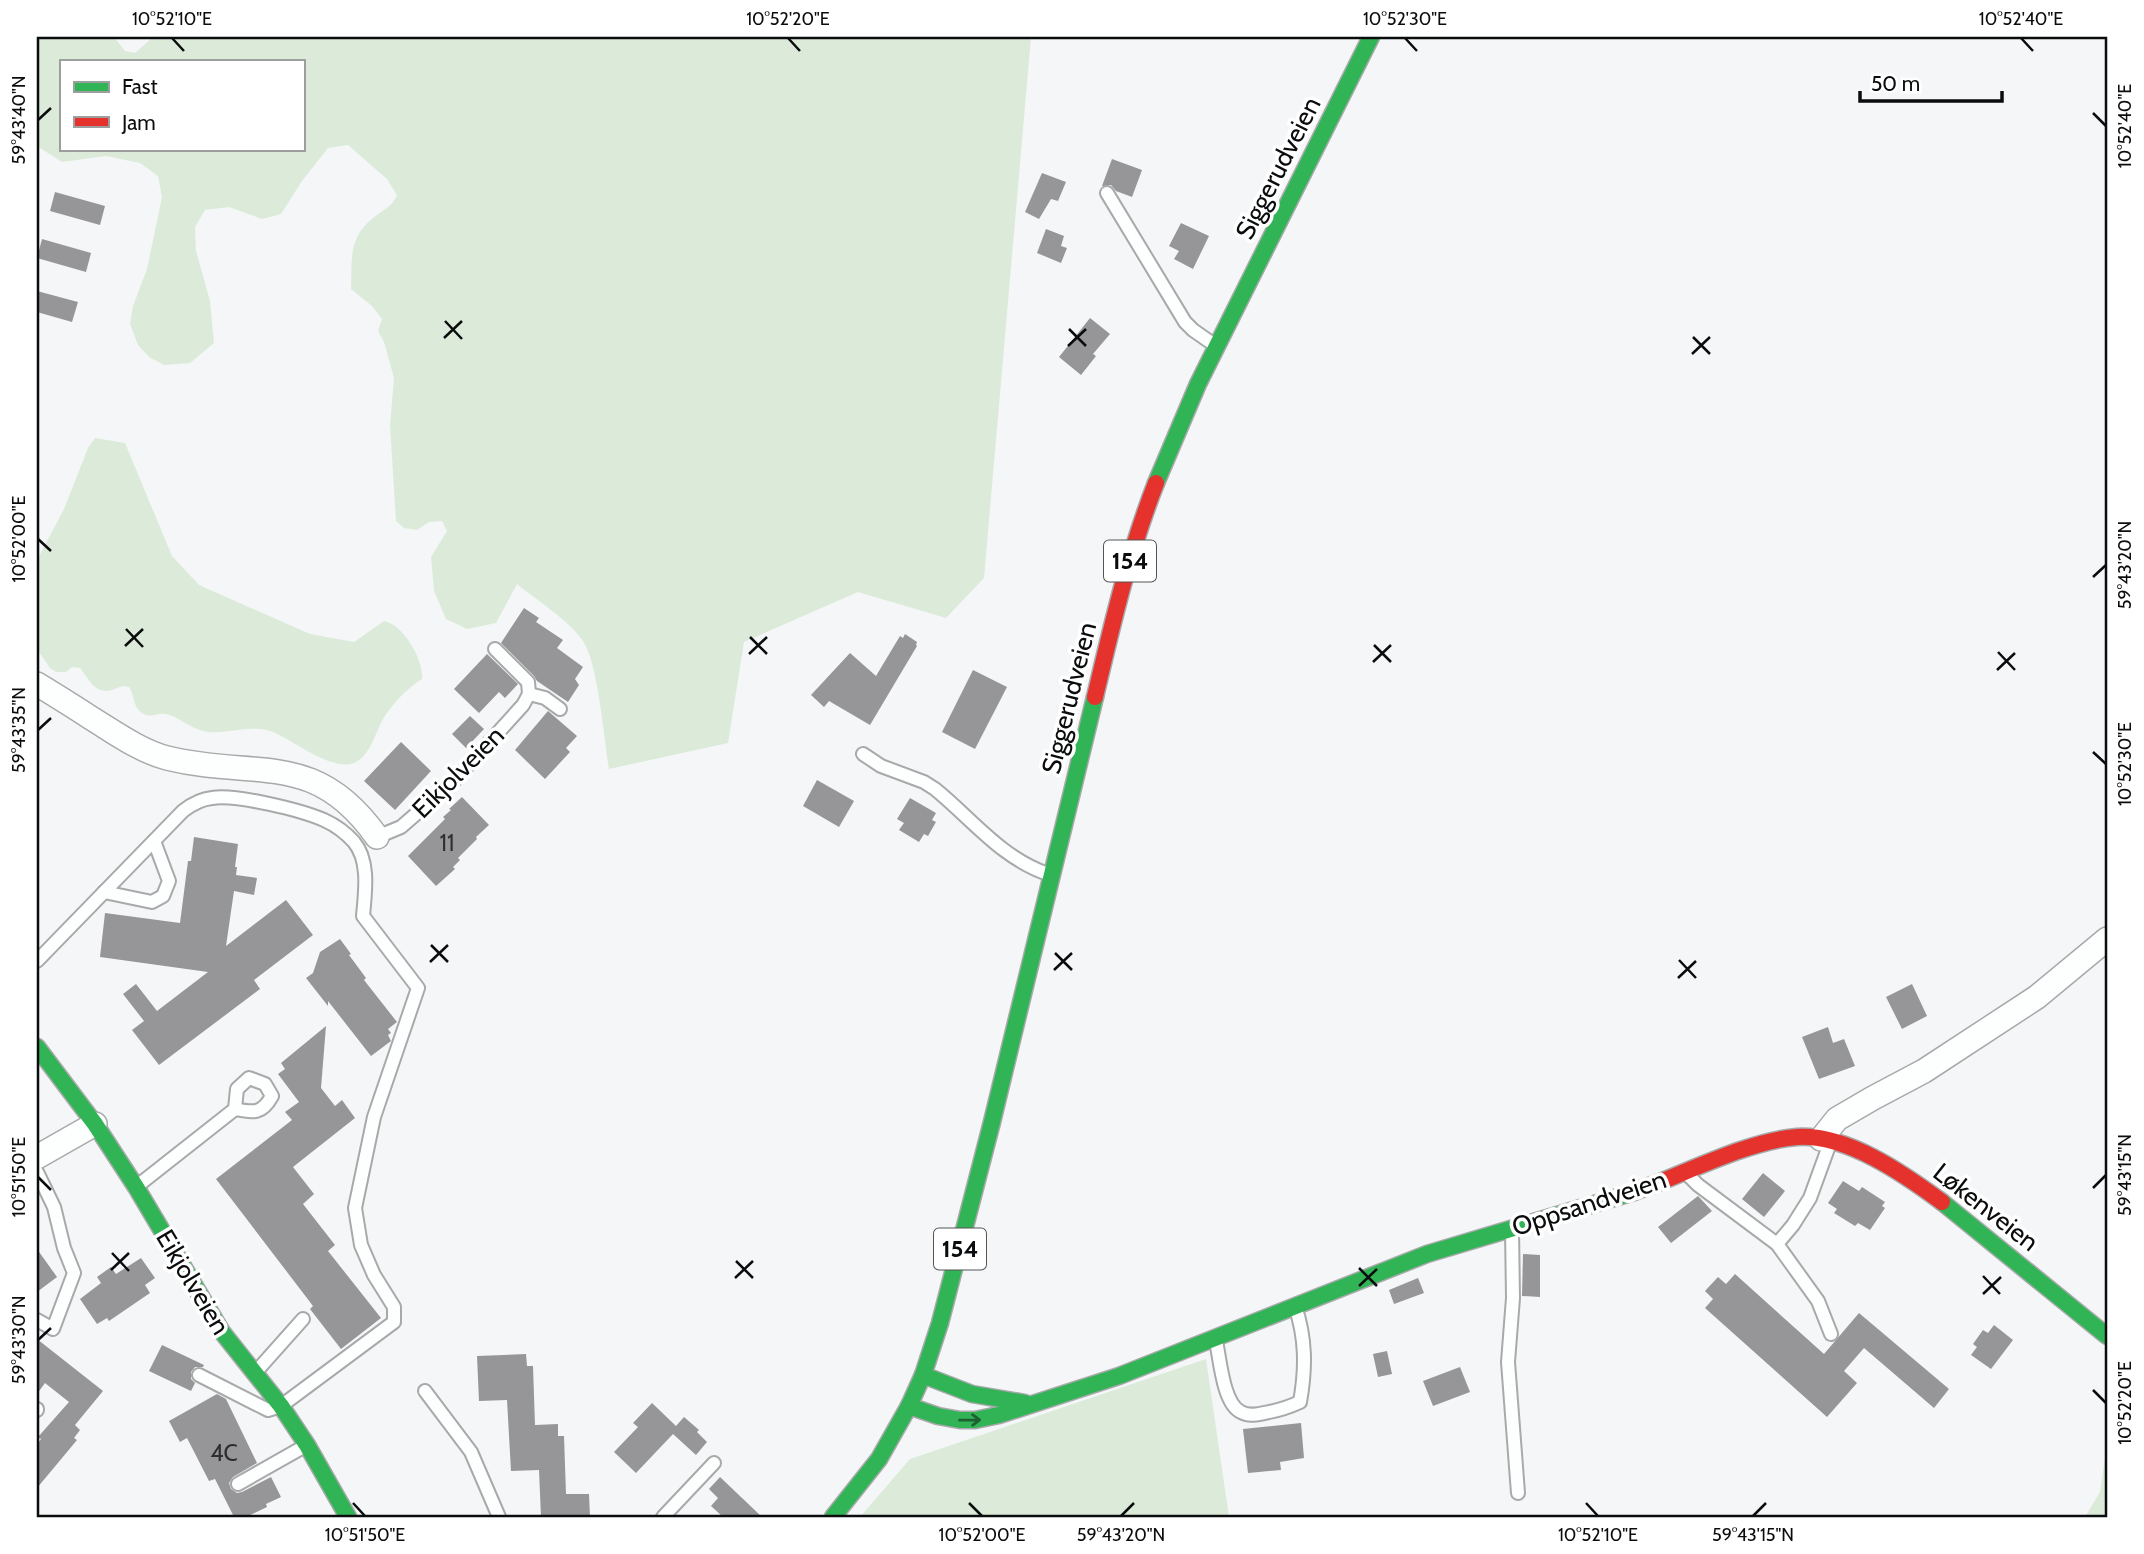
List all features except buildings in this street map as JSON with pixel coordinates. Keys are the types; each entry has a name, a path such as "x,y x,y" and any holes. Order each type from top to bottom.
{"main road":[{"name":"Siggerudveien","path":"909,1406 923,1375 951,1286 1111,629 1133,550 1168,452 1216,346 1371,37"},
{"name":"Eikjolveien","path":"37,1047 95,1124 136,1187 222,1332 281,1406 307,1445 348,1517"},
{"name":"Oppsandveien","path":"909,1406 939,1416 969,1420 1004,1414 1094,1385 1427,1254 1601,1203 1762,1143 1788,1138 1826,1140"},
{"name":"Løkenveien","path":"1826,1140 1864,1154 1902,1173 2107,1336"},
{"name":"Oppsandveien","path":"923,1375 972,1394 1031,1404"},
{"name":"154","path":"834,1517 879,1459 909,1406"}],"street":[{"path":"37,684 155,754 193,763 279,771 318,783 345,801 366,822 366,840"},
{"path":"1826,1140 1837,1119 1924,1071 2037,997 2107,939"},
{"path":"37,1157 95,1124"}],"lane":[{"path":"1107,193 1185,321 1216,346"},
{"path":"495,649 524,677 530,689 529,694 545,698 560,709"},
{"name":"Eikjolveien","path":"366,840 401,827 454,781 507,724 529,694"},
{"path":"863,754 891,770 924,782 947,798 1009,856 1052,876"},
{"path":"37,961 183,811 201,800 223,797 248,800 312,816 366,840 360,853 364,868 363,916 418,988 374,1117 355,1208 361,1245 374,1275 394,1307 394,1322 281,1406 268,1410 199,1375"},
{"path":"104,892 152,902 163,896 169,881 154,841"},
{"path":"136,1187 235,1109"},
{"path":"1777,1244 1810,1199 1826,1140"},
{"path":"37,1172 54,1207 64,1248 74,1273 53,1329 37,1320"},
{"path":"1686,1173 1777,1244 1818,1301 1830,1334"},
{"path":"1512,1228 1513,1298 1508,1362 1518,1493"},
{"path":"1216,1338 1227,1394 1232,1405 1242,1413 1255,1415 1287,1409 1300,1402 1304,1379 1303,1329 1295,1306"},
{"path":"254,1374 303,1319"},
{"path":"425,1391 471,1452 499,1517"},
{"path":"238,1484 307,1445"},
{"path":"663,1517 714,1463"}],"green space":[{"path":"37,37 114,37 125,51 135,53 153,37 1031,37 984,578 946,618 858,592 744,642 728,743 609,769 593,666 577,633 517,584 496,623 467,629 446,619 434,591 431,557 447,531 442,521 429,522 417,530 404,528 396,521 390,425 394,378 384,342 378,331 382,319 372,306 351,289 355,241 365,226 390,205 397,195 387,179 348,145 328,148 281,214 262,219 229,207 205,210 195,227 196,251 210,301 214,343 190,363 164,365 149,357 138,345 130,324 133,306 147,269 162,197 158,176 140,163 106,156 62,162 37,146"},
{"path":"95,438 125,443 172,556 199,585 310,634 354,642 384,621 405,636 420,662 422,679 407,690 391,708 362,758 356,762 337,764 273,732 249,729 209,732 170,715 147,715 140,712 136,706 129,687 101,690 93,685 80,668 72,667 66,672 56,672 50,668 37,649 37,560 64,509 88,448"},
{"path":"1206,1359 1229,1517 860,1517 910,1459"},
{"path":"2107,1444 2107,1517 2085,1517 2100,1492"}],"traffic: fast":[{"path":"1156,483 1198,384 1371,37"},
{"path":"833,1517 879,1459 909,1406 923,1375 940,1323 992,1122 1095,697"},
{"path":"37,1047 95,1124 136,1187 222,1332 281,1406 307,1445 348,1517"},
{"path":"909,1406 960,1420 999,1415 1119,1376 1427,1254 1655,1184"},
{"path":"1942,1202 2107,1336"},
{"path":"923,1375 972,1394 1025,1403"}],"traffic: jam":[{"path":"1095,697 1129,562 1156,483"},
{"path":"1655,1184 1762,1143 1797,1137 1816,1138 1835,1142 1874,1158 1942,1202"}]}
